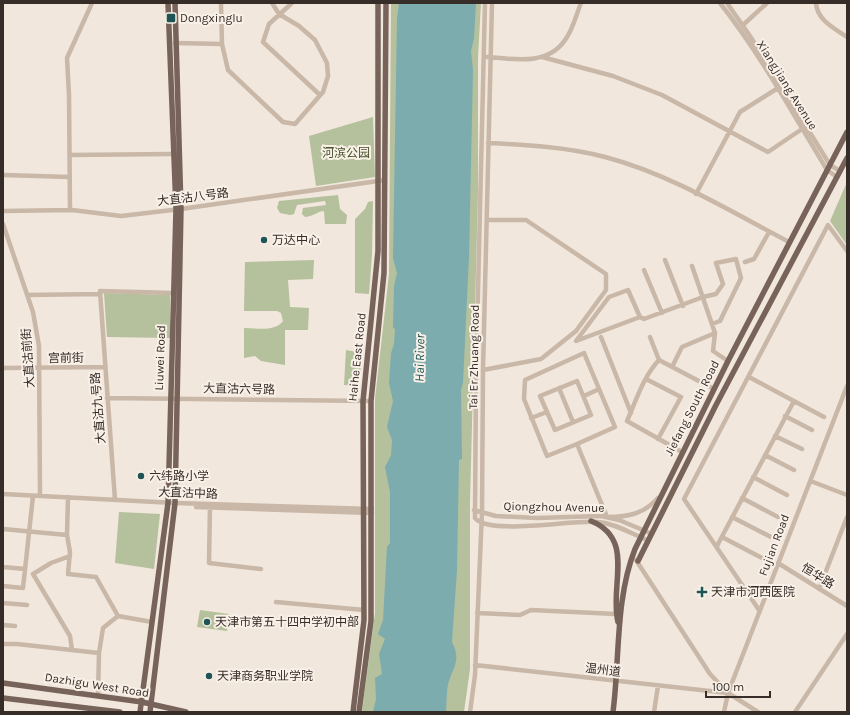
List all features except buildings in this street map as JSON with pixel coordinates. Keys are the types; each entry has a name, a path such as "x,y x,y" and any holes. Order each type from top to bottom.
{"main road":[{"name":"Liuwei Road","path":"140,712 168,504 173,293 179,209 173,154 168,3"},
{"name":"Liuwei Road","path":"150,712 174,504 177,398 179,209 175,3"},
{"name":"Haihe East Road","path":"358,712 371,621 371,401 384,272 378,3"},
{"name":"Haihe East Road","path":"352,710 364,610 365,511 363,401 377,269 382,180 386,3"},
{"name":"Jiefang South Road","path":"613,712 617,682 619,626 631,558 658,498 847,132"},
{"name":"Jiefang South Road","path":"638,561 650,533 716,405 847,158"},
{"path":"591,521 609,532 616,544 616,614 619,626"},
{"name":"Dazhigu West Road","path":"3,683 98,695 142,702 186,712"},
{"name":"Dazhigu West Road","path":"3,698 90,710 120,712"}],"street":[{"path":"70,210 70,95 67,58 92,3"},
{"path":"221,3 223,18 222,44 228,70 283,122 295,124 323,92 328,76 327,63 315,40 299,26 279,14 272,3"},
{"path":"292,3 269,24 263,42 320,95"},
{"name":"Tai Er Zhuang Road","path":"474,510 485,3"},
{"name":"Tai Er Zhuang Road","path":"470,712 475,665 482,512 483,370 492,3"},
{"path":"483,57 529,59 542,57 551,53 566,39 581,3"},
{"name":"Xiangjiang Avenue","path":"720,3 742,33 778,88 827,170 837,177"},
{"name":"Xiangjiang Avenue","path":"727,3 743,25 830,165 840,171"},
{"path":"743,25 767,3"},
{"path":"816,3 817,12 820,17 847,37"},
{"path":"175,43 222,44"},
{"path":"542,57 613,76 662,95 768,152 802,129"},
{"path":"696,194 740,112 778,88"},
{"path":"488,143 541,146 605,157 646,171 696,194 789,242"},
{"path":"70,154 173,154"},
{"path":"3,175 70,177"},
{"name":"大直沽八号路","path":"3,211 70,210 110,216 179,209 382,180"},
{"path":"483,370 541,359 576,331 606,290 606,274 526,220 487,220"},
{"name":"大直沽前街","path":"3,224 28,295 33,312 39,346 40,496"},
{"path":"760,610 684,499 828,225 847,251"},
{"path":"744,262 754,259 769,232"},
{"path":"640,317 628,290 609,297 576,341 640,317 644,319 683,306 702,297 716,294 723,284 716,263 736,259 741,278 720,321 712,324"},
{"path":"665,260 683,306"},
{"path":"692,266 715,333 712,351 728,361"},
{"path":"644,270 662,313"},
{"path":"28,295 100,292 173,293"},
{"name":"大直沽九号路","path":"100,292 104,367 115,500"},
{"path":"672,367 682,348 715,333"},
{"path":"601,337 631,413"},
{"path":"650,337 659,360 714,389"},
{"path":"584,354 599,389 615,427 547,456 524,399 525,380 584,354"},
{"path":"659,360 652,368 646,379 627,421 682,452"},
{"name":"宫前街","path":"3,368 104,367"},
{"path":"749,377 824,417"},
{"path":"646,379 681,397 658,439"},
{"path":"577,381 592,415 555,430 540,396 559,388 577,381"},
{"name":"Fujian Road","path":"724,712 728,693 847,386"},
{"path":"559,388 573,422"},
{"path":"584,396 599,389"},
{"name":"大直沽六号路","path":"107,398 371,401"},
{"path":"717,546 794,401"},
{"path":"531,418 547,412"},
{"path":"785,416 812,430"},
{"path":"775,436 802,449"},
{"path":"577,444 595,483 607,517 625,516 638,513 651,506 658,498"},
{"path":"765,455 794,470"},
{"path":"753,478 787,495"},
{"path":"813,482 847,495"},
{"name":"大直沽中路","path":"3,495 210,506 372,511"},
{"name":"大直沽中路","path":"33,497 40,496 68,499 115,500 168,504"},
{"path":"3,586 23,588 33,497"},
{"path":"742,498 778,516"},
{"path":"68,499 67,535 70,556 68,574 96,577 118,616"},
{"path":"210,506 210,563 261,569"},
{"path":"474,510 475,518 481,523"},
{"name":"Qiongzhou Avenue","path":"474,510 496,516 537,518 592,515 607,517 643,529 650,533"},
{"path":"732,517 771,537"},
{"path":"819,589 847,517"},
{"name":"Qiongzhou Avenue","path":"481,523 519,526 591,521 603,522 647,540"},
{"path":"3,529 67,535"},
{"path":"722,537 762,558"},
{"path":"70,556 51,563 34,574 70,636 72,650"},
{"path":"631,558 638,561 692,649 710,674 728,693 758,712"},
{"name":"恒华路","path":"778,563 847,606"},
{"path":"3,567 25,569"},
{"path":"276,602 364,610"},
{"path":"3,603 27,605"},
{"path":"477,613 520,615 531,610 616,614"},
{"path":"98,695 99,653 103,628 118,616 152,622"},
{"path":"3,624 15,626"},
{"path":"795,712 847,634"},
{"path":"3,644 99,653"},
{"name":"温州道","path":"475,665 617,682 728,693"},
{"path":"654,712 658,686"}],"green space":[{"path":"391,3 481,3 478,58 478,192 470,502 470,669 464,712 362,712 375,613 375,399 389,274"},
{"name":"河滨公园","path":"373,117 375,177 316,186 309,136"},
{"path":"847,182 847,245 830,221"},
{"path":"338,195 340,209 347,215 346,224 325,224 324,211 305,217 302,214 303,208 326,205 325,201 297,205 294,214 290,215 280,213 277,208 279,201"},
{"path":"373,201 372,255 369,294 355,293 355,219 365,209 368,202"},
{"path":"314,260 313,279 288,280 290,307 309,308 308,330 285,330 285,365 261,361 255,356 244,358 244,328 271,328 283,321 281,313 277,311 244,311 245,262"},
{"path":"104,293 170,295 170,338 107,337"},
{"path":"346,350 362,353 359,386 344,385"},
{"path":"119,512 160,514 154,569 115,563"},
{"path":"200,610 229,614 227,631 197,627"}],"water":[{"name":"Hai River","path":"399,3 476,3 474,39 471,51 473,70 469,257 463,383 461,390 462,459 459,460 457,570 452,642 456,653 456,662 448,685 446,712 373,712 376,699 375,678 382,674 379,654 385,639 378,634 383,620 387,547 390,543 390,492 385,467 391,455 392,440 387,427 393,401 389,383 391,353 394,344 394,286 397,273 393,258 397,19"}],"place":[{"name":"Dongxinglu","path":"171,18"},
{"name":"万达中心","path":"264,240"},
{"name":"六纬路小学","path":"141,476"},
{"name":"天津市河西医院","path":"702,592"},
{"name":"天津市第五十四中学初中部","path":"207,622"},
{"name":"天津商务职业学院","path":"209,676"}]}
